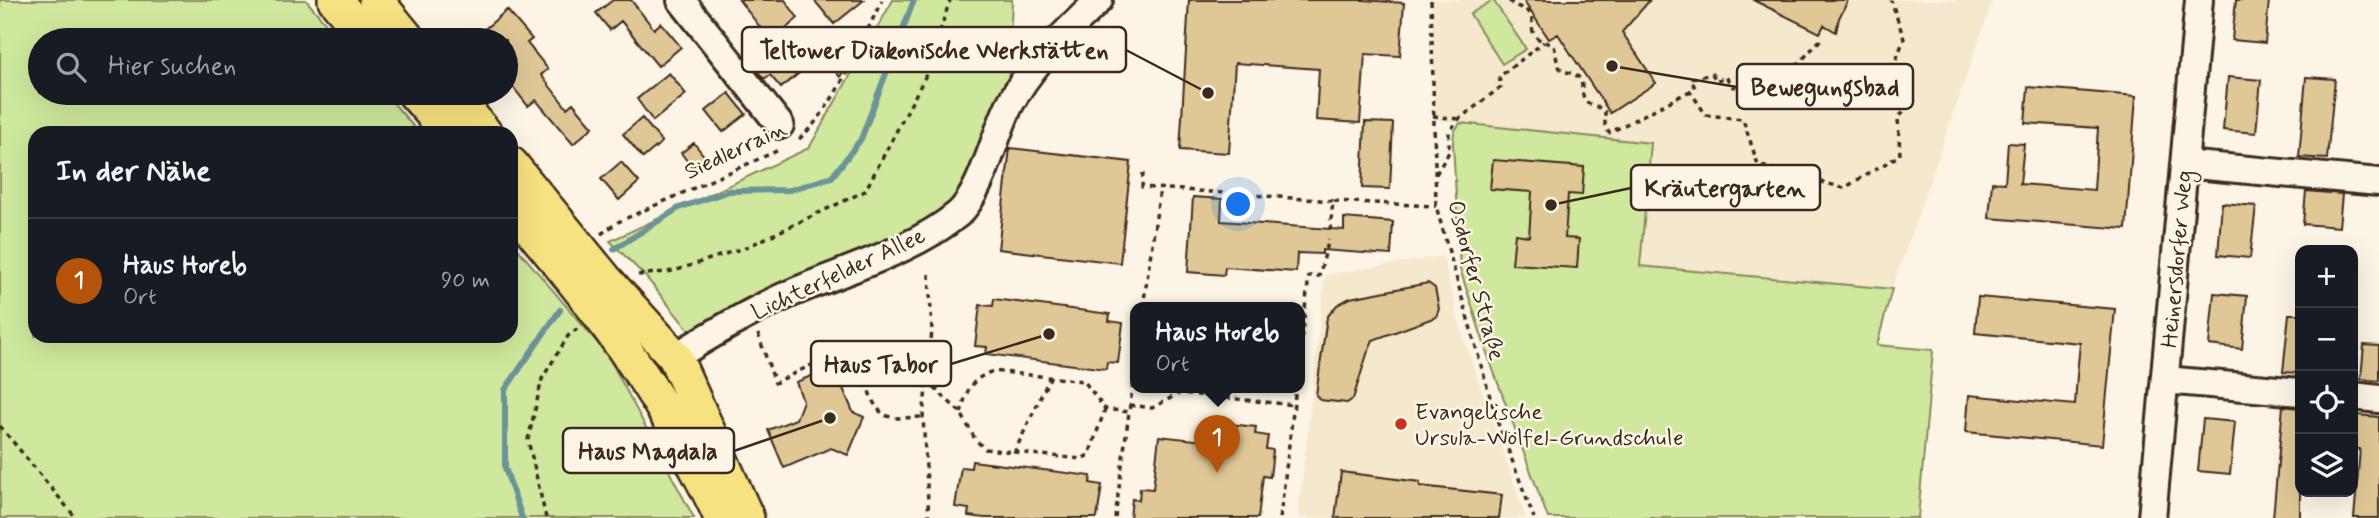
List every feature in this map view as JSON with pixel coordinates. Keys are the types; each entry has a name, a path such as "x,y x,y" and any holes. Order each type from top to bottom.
{"main road":[{"path":"376,0 399,28"},
{"path":"340,2 360,28"},
{"path":"424,105 443,126"},
{"path":"462,105 479,126"},
{"path":"518,172 605,279 675,357 747,518"},
{"path":"518,214 554,256 640,371 671,420 721,518"}],"street":[{"path":"681,0 785,139"},
{"name":"Lichterfelder Allee","path":"675,357 750,313 797,290 908,245 959,213 975,189 1010,104 1036,63 1099,0"},
{"name":"Heinersdorfer Weg","path":"2152,518 2199,0"},
{"path":"2184,164 2379,181"},
{"path":"2165,380 2295,392"},
{"path":"2358,397 2379,399"}],"path":[{"name":"Siedlerrain","path":"581,249 618,222 810,129 842,80 882,0"},
{"path":"605,279 674,271 749,246 864,191 925,77 950,0"},
{"name":"Osdorfer Straße","path":"1431,0 1436,206 1496,418 1534,518"},
{"path":"1509,0 1513,6 1528,12 1532,17 1532,33 1554,46 1558,64 1562,69 1581,80 1584,99 1600,106 1605,112 1605,125 1609,134 1695,88 1691,79 1712,74 1717,81 1726,77 1733,88 1790,73"},
{"path":"1690,91 1706,115 1743,119 1758,166 1844,188 1900,155 1898,118 1914,101 1892,70 1904,39 1891,0"},
{"path":"1780,84 1823,37"},
{"path":"1435,176 1449,152 1449,132 1459,120 1501,87 1499,76 1545,41"},
{"path":"1433,116 1459,120"},
{"path":"1143,173 1142,187 1436,206"},
{"path":"1144,302 1160,189"},
{"path":"1330,229 1333,201"},
{"path":"1305,309 1309,276 1319,275 1329,239"},
{"path":"929,274 932,331 923,417 929,518"},
{"path":"750,313 775,383 830,359 846,359 858,366 876,406 885,415 923,417"},
{"path":"546,518 528,440 542,379 568,336 598,315"},
{"path":"961,413 971,384 993,371 1084,381 1105,409 1129,412"},
{"path":"1014,453 1050,377"},
{"path":"927,381 961,413 975,439 985,449 1081,459 1089,455 1105,409"},
{"path":"1115,518 1132,393"},
{"path":"1130,405 1152,408 1180,393 1294,405"},
{"path":"1280,518 1295,393"},
{"path":"0,426 76,518"}],"shaded area":[{"path":"1431,0 1993,0 1892,289 1639,266 1650,143 1434,120"},
{"name":"Evangelische Ursula-Wölfel-Grundschule","path":"1443,256 1461,330 1526,518 1298,518 1325,275"}],"green space":[{"path":"0,0 306,0 330,28 28,28 28,105 395,105 413,126 28,126 28,343 518,343 518,249 607,354 694,518 0,518"},
{"path":"893,0 1012,0 1008,87 983,158 956,199 894,242 793,280 728,310 691,333 646,277 610,241 809,148"},
{"path":"1493,0 1526,49 1502,64 1470,14"},
{"path":"1460,123 1651,143 1640,266 1892,289 1877,345 1933,350 1918,518 1548,518 1488,356 1460,269 1453,143 1454,132"}],"building":[{"path":"613,0 631,0 654,29 661,23 681,47 658,66 621,21 610,30 596,13"},
{"path":"739,0 785,0 798,18 771,41"},
{"path":"814,0 864,0 834,24"},
{"path":"1189,0 1364,0 1404,3 1400,56 1365,54 1360,123 1316,120 1319,69 1235,63 1229,153 1180,150"},
{"path":"1523,0 1650,0 1622,32 1656,83 1610,113 1558,34 1549,39"},
{"path":"1753,0 1848,0 1839,18 1836,32 1824,25 1820,33"},
{"path":"2236,0 2269,0 2265,43 2232,40"},
{"path":"507,10 532,39 527,43 548,69 541,75 567,108 573,103 593,127 573,144 536,100 528,106 518,93 518,28 486,28"},
{"path":"781,45 803,70 781,88 770,75 764,79 754,67"},
{"path":"836,45 849,61 840,77 823,56"},
{"path":"669,73 686,94 653,121 637,99"},
{"path":"2228,77 2261,80 2256,133 2223,130"},
{"path":"2306,77 2335,79 2327,159 2299,157"},
{"path":"2028,87 2136,96 2126,229 1989,218 1992,182 2005,183 2008,143 2024,144 2020,184 2094,190 2098,128 2025,123"},
{"path":"729,93 746,114 723,132 706,111"},
{"path":"642,118 662,142 643,158 623,134"},
{"path":"1365,122 1393,123 1390,189 1362,188"},
{"path":"694,143 705,157 692,167 681,153"},
{"path":"1010,148 1131,162 1120,263 998,249"},
{"path":"1493,160 1584,167 1582,195 1568,194 1565,238 1579,239 1577,268 1512,264 1515,234 1529,236 1532,192 1490,189"},
{"path":"621,162 639,182 619,200 601,179"},
{"path":"2306,191 2342,194 2339,227 2303,224"},
{"path":"1193,197 1222,199 1221,221 1344,230 1344,218 1393,222 1391,255 1322,250 1322,254 1297,253 1296,272 1225,267 1224,275 1188,272"},
{"path":"2222,203 2256,206 2250,258 2218,255"},
{"path":"1428,283 1435,288 1439,309 1436,317 1373,340 1353,399 1347,403 1320,400 1316,395 1327,317 1337,305 1350,298"},
{"path":"2214,293 2247,296 2242,349 2209,345"},
{"path":"1978,297 2115,309 2102,445 1966,432 1969,395 2075,405 2080,343 1975,333"},
{"path":"994,299 1110,314 1109,321 1123,323 1118,363 1107,362 1106,369 986,354 987,347 975,346 980,305 993,306"},
{"path":"2289,314 2295,314 2295,373 2283,372"},
{"path":"2364,345 2379,346 2379,381 2361,379"},
{"path":"834,367 853,412 864,417 848,455 831,448 784,468 768,430 796,419 803,401 796,382"},
{"path":"2283,406 2295,407 2295,497 2300,497 2300,518 2273,518"},
{"path":"2358,415 2379,417 2379,518 2354,518 2356,497 2358,497"},
{"path":"2203,419 2235,422 2230,474 2198,471"},
{"path":"1229,424 1256,427 1255,434 1268,436 1266,449 1273,450 1270,477 1263,476 1258,518 1130,518 1132,499 1139,500 1140,488 1153,489 1159,436 1213,442 1215,429 1228,430"},
{"path":"972,461 1091,476 1090,483 1102,485 1097,518 968,516 969,509 955,507 961,467 971,468"},
{"path":"1341,472 1420,482 1420,486 1502,495 1499,518 1335,518"}],"waterway":[{"path":"614,249 679,208 729,191 790,190 832,177 861,139 914,0"},
{"path":"522,518 505,468 505,390 560,310"}],"place":[{"name":"Bewegungsbad","path":"1612,66"},
{"name":"Teltower Diakonische Werkstätten","path":"1208,93"},
{"name":"Kräutergarten","path":"1551,205"},
{"name":"Haus Tabor","path":"1049,334"},
{"name":"Haus Magdala","path":"830,418"},
{"name":"Evangelische Ursula-Wölfel-Grundschule","path":"1401,424"},
{"name":"Haus Horeb","path":"1217,473"}]}
